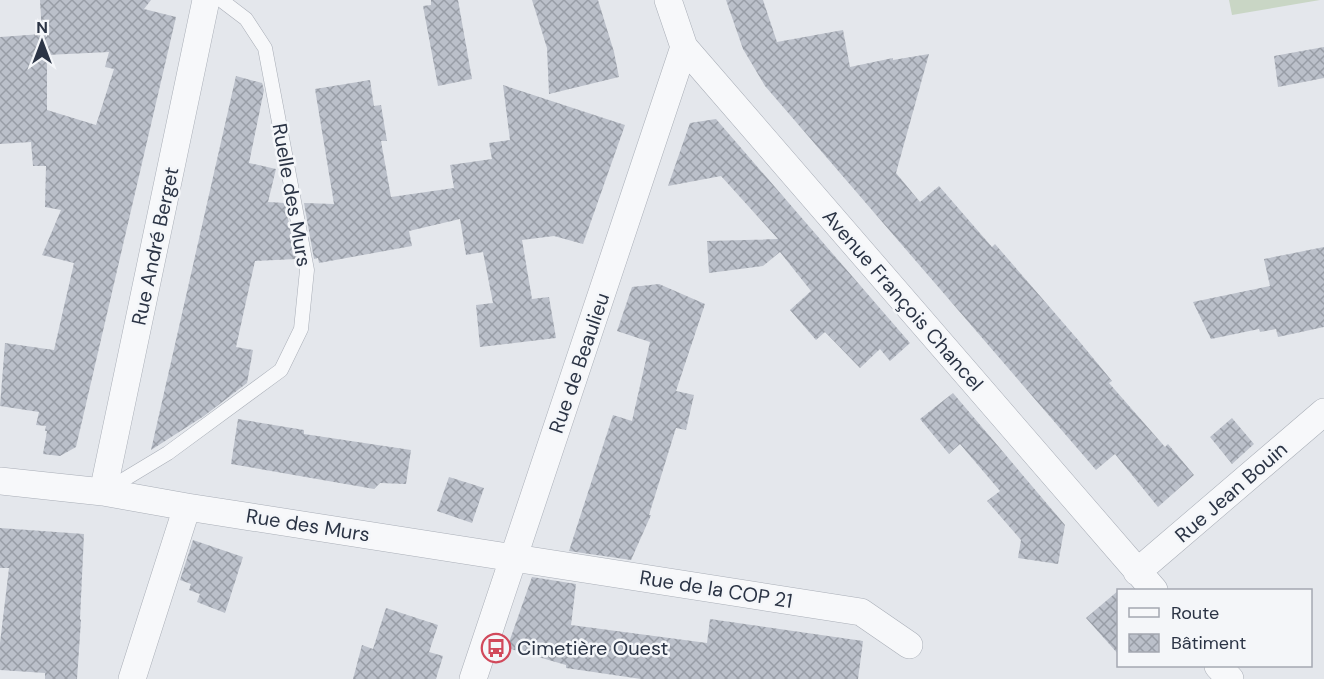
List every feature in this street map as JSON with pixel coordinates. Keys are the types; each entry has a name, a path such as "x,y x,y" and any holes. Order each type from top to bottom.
{"street":[{"name":"Rue André Berget","path":"104,492 206,0"},
{"name":"Avenue François Chancel","path":"668,0 684,47 1145,581"},
{"name":"Rue de Beaulieu","path":"473,679 684,47"},
{"name":"Rue Jean Bouin","path":"1145,581 1324,412"},
{"name":"Rue des Murs","path":"0,481 104,492 513,558"},
{"path":"132,679 187,507"},
{"name":"Rue de la COP 21","path":"513,558 861,612 909,645"},
{"path":"1219,667 1230,679"}],"lane":[{"name":"Ruelle des Murs","path":"104,492 168,453 281,370 301,329 307,270 265,48 246,20 220,0"}],"green space":[{"path":"1229,0 1320,0 1232,15"}],"building":[{"path":"40,0 151,0 144,9 176,17 76,447 60,456 43,454 47,431 45,431 46,426 36,425 39,412 0,406 5,343 54,350 74,263 42,255 61,210 45,207 46,166 33,166 31,142 0,144 0,37 42,34","holes":["109,52 105,67 114,69 96,125 47,110 47,55"]},
{"path":"431,0 458,0 472,79 438,86 423,6 431,5"},
{"path":"532,0 598,0 619,77 549,94 547,48"},
{"path":"726,0 763,0 777,42 843,30 850,67 893,58 893,60 929,54 896,173 920,202 939,186 992,247 995,244 1112,381 1109,383 1165,447 1168,444 1194,475 1158,507 1115,454 1096,470 765,86 743,49"},
{"path":"1324,47 1324,78 1278,87 1274,56"},
{"path":"236,76 262,83 264,90 249,163 276,169 268,202 285,203 296,259 255,261 236,347 253,350 247,383 204,416 151,450"},
{"path":"370,80 374,106 381,105 387,141 381,141 391,197 454,188 450,165 492,159 489,143 510,140 503,85 625,125 583,244 554,236 522,240 532,299 549,297 556,338 480,347 476,305 493,303 483,252 466,255 460,219 409,231 412,246 319,263 318,258 314,259 304,203 334,204 315,89"},
{"path":"716,119 910,343 890,361 880,349 860,368 825,332 816,340 790,310 811,291 780,252 763,266 709,273 707,241 778,239 721,176 668,186 690,123"},
{"path":"1324,247 1324,327 1278,337 1276,329 1260,332 1259,329 1211,339 1193,302 1270,286 1264,259"},
{"path":"659,284 705,304 676,391 694,395 686,430 676,428 649,515 651,515 631,560 569,551 613,415 632,421 650,342 617,331 632,287"},
{"path":"953,393 1065,525 1058,564 1018,558 1021,540 987,501 1000,491 960,444 949,454 920,419"},
{"path":"1232,418 1254,444 1232,464 1210,437"},
{"path":"238,419 304,430 304,434 411,450 406,484 380,483 374,489 231,464"},
{"path":"449,477 484,488 472,523 437,511"},
{"path":"0,528 84,534 77,679 45,679 45,673 0,670 0,643 9,568 0,568"},
{"path":"193,540 243,557 225,613 197,602 200,594 189,590 191,584 180,580"},
{"path":"532,577 576,584 571,625 707,643 710,619 863,641 858,679 641,679 566,668 566,665 507,648"},
{"path":"1117,592 1117,653 1086,618"},
{"path":"386,608 438,625 429,652 443,656 436,679 353,679 362,645 373,649"}],"place":[{"name":"Cimetière Ouest","path":"496,648"}]}
